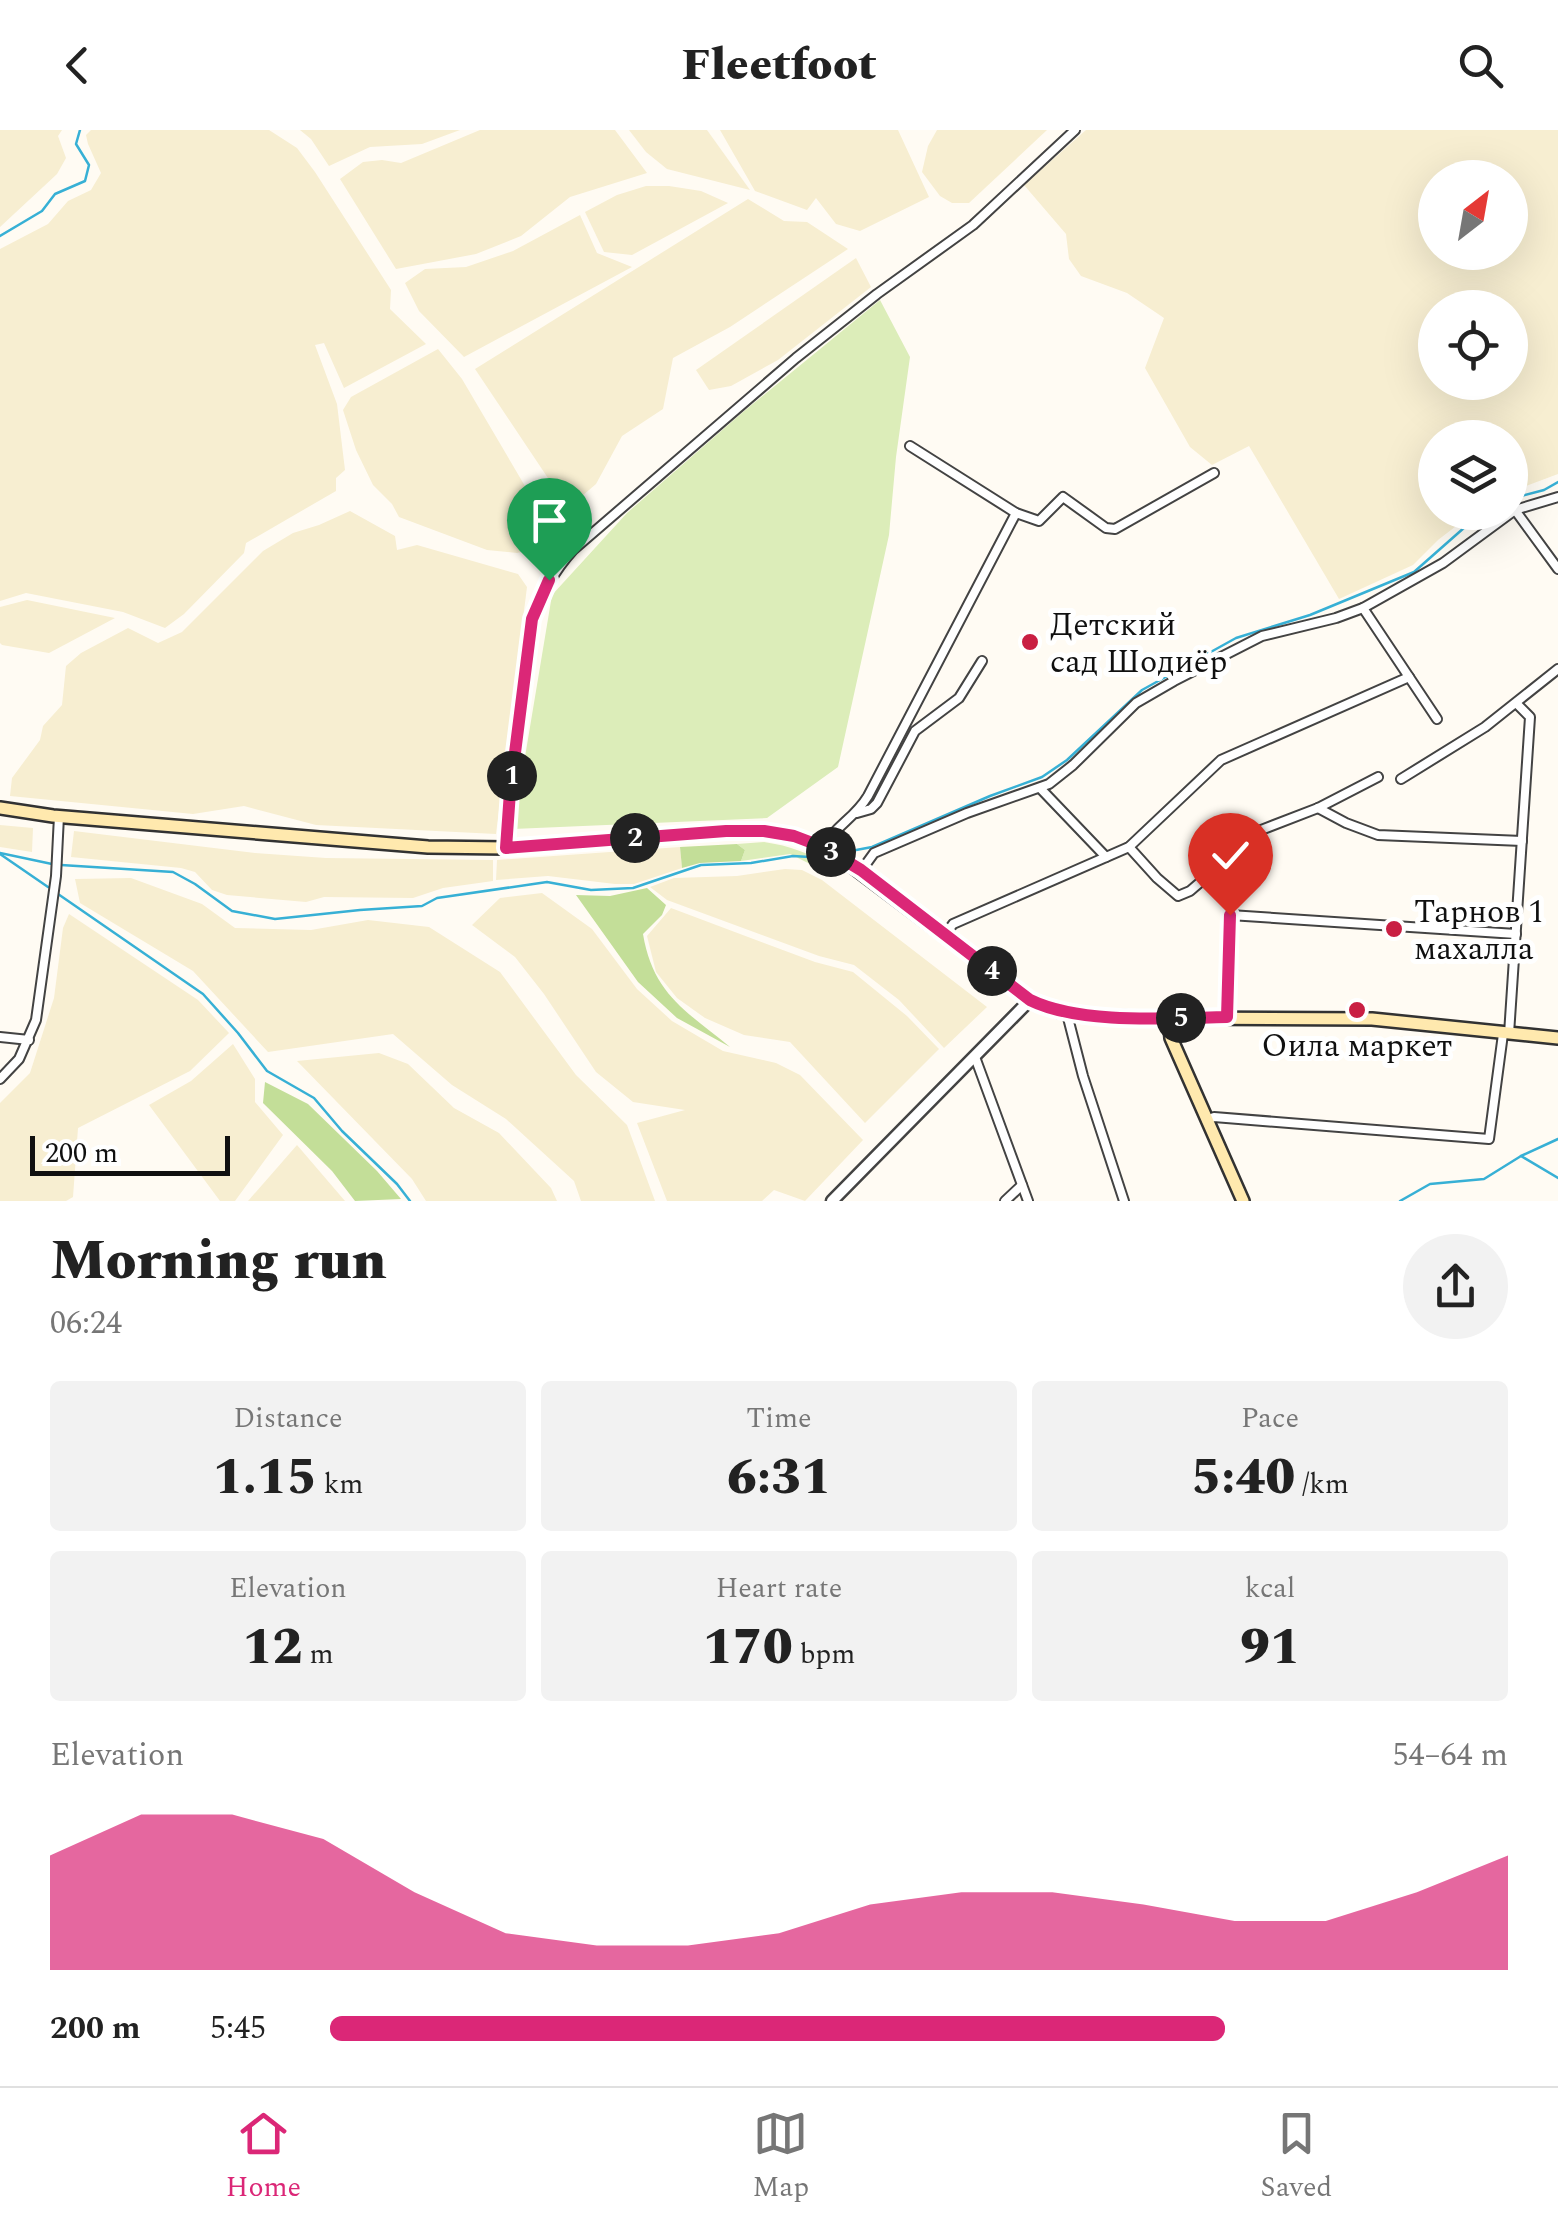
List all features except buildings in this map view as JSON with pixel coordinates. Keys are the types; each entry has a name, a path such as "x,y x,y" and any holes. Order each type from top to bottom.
{"main road":[{"path":"0,808 410,846 506,848 752,830 794,836 823,847 861,870 1030,1000 1067,1014 1372,1019 1558,1038"},
{"path":"1170,1018 1170,1038 1243,1201"}],"street":[{"path":"506,848 532,619 559,565 796,358 973,226 1075,130"},
{"path":"910,446 1016,513 1040,521 1064,497 1106,528 1115,529 1214,473"},
{"path":"1528,506 1558,497"},
{"path":"857,814 1016,513"},
{"path":"1528,528 1558,570"},
{"path":"861,870 874,853 1057,778 1136,704 1174,681 1262,636 1364,608 1442,563 1487,530"},
{"path":"1364,608 1437,719"},
{"path":"823,847 832,832 877,802 915,732 959,698 982,661"},
{"path":"1402,779 1485,728 1558,669"},
{"path":"945,935 953,924 1129,846 1222,760 1410,677"},
{"path":"1206,1120 1214,1117 1489,1140 1506,1034 1522,842 1530,717 1517,704"},
{"path":"1129,846 1178,896 1261,830 1318,808 1378,778"},
{"path":"1040,788 1106,857"},
{"path":"1318,808 1378,835 1522,842"},
{"path":"0,1080 20,1059 36,1020 56,876 58,816"},
{"path":"1227,1017 1230,915 1516,934"},
{"path":"832,1201 1030,1000"},
{"path":"1067,1014 1124,1201"},
{"path":"0,1037 29,1040"},
{"path":"975,1057 1028,1201"},
{"path":"1005,1201 1022,1185"}],"shaded area":[{"path":"0,130 62,130 58,136 66,158 57,174 0,227"},
{"path":"91,130 269,130 297,148 315,172 391,290 390,309 426,344 344,388 324,343 315,345 337,404 345,470 336,478 336,491 246,543 244,553 165,628 123,612 26,593 0,601 0,249 48,224 68,201 91,190 101,173 88,144 86,135"},
{"path":"300,130 460,130 422,144 370,147 329,166"},
{"path":"480,130 615,130 647,173 570,197 521,236 476,254 396,269 340,179 363,162 401,163"},
{"path":"629,130 707,130 750,190 667,169 646,152"},
{"path":"720,130 898,130 929,197 860,231 836,224 816,198 807,210 755,191"},
{"path":"937,130 1047,130 969,203 952,203 940,196 922,172 928,146"},
{"path":"1086,130 1558,130 1558,474 1528,485 1528,420 1418,420 1418,530 1451,530 1413,565 1339,599 1249,446 1212,465 1190,447 1145,368 1164,318 1127,293 1081,276 1069,259 1066,234 1024,185"},
{"path":"646,186 701,191 728,203 632,255 604,252 585,212 617,195"},
{"path":"748,199 784,221 807,222 848,249 730,327 673,358 663,409 622,436 596,484 568,508 475,369"},
{"path":"580,215 597,253 632,267 464,357 419,311 405,283 425,269 466,267 513,251"},
{"path":"856,258 871,287 778,360 731,386 709,390 696,370"},
{"path":"438,349 462,379 545,526 531,550 487,550 399,517 373,485 356,450 343,410 351,397"},
{"path":"350,511 395,536 397,550 417,545 518,574 527,587 496,834 316,825 244,806 193,814 10,796 12,778 40,740 43,726 62,705 66,666 81,653 128,628 158,643 182,632 263,551 293,533"},
{"path":"27,600 115,618 49,653 2,645 0,607"},
{"path":"0,825 33,828 32,852 0,847"},
{"path":"74,831 326,858 493,860 493,881 443,888 413,898 324,897 306,902 227,895 212,890 195,872 181,868 71,857"},
{"path":"680,847 682,868 634,884 548,876 496,880 497,860"},
{"path":"802,870 822,880 987,1007 944,1048 899,1000 854,965 667,900 650,887 674,878 737,876"},
{"path":"131,878 202,904 235,928 311,930 368,920 429,927 500,972 576,1075 627,1125 655,1201 581,1201 574,1181 506,1119 452,1085 393,1034 268,1052 193,971 80,903 75,879"},
{"path":"542,893 592,929 637,989 672,1021 723,1051 776,1063 800,1075 863,1140 805,1201 774,1190 762,1201 667,1201 637,1123 685,1110 633,1102 596,1072 515,957 472,925 500,898"},
{"path":"671,908 815,962 853,972 907,1016 939,1049 865,1123 790,1042 744,1035 705,1018 677,998 656,972 647,936"},
{"path":"69,914 198,1000 229,1033 190,1071 78,1128 73,1197 66,1201 0,1201 0,1103 30,1073 54,998 63,928"},
{"path":"233,1044 255,1079 255,1102 283,1135 235,1201 220,1201 149,1105 191,1081"},
{"path":"379,1053 408,1064 454,1108 499,1133 551,1188 557,1201 426,1201 412,1179 297,1061"},
{"path":"297,1145 345,1201 248,1201"}],"green space":[{"path":"880,300 910,357 889,535 838,767 767,818 513,829 552,595 627,513"},
{"path":"764,842 815,857 832,866 830,874 790,854 741,861 745,850 737,844"},
{"path":"737,844 745,850 741,861 682,868 680,847"},
{"path":"647,888 666,905 662,915 643,934 655,972 674,1000 730,1047 677,1018 638,982 576,895 610,896"},
{"path":"265,1082 308,1104 401,1199 355,1201 332,1171 263,1103"}],"waterway":[{"path":"0,236 42,211 55,194 85,181 89,165 76,144 80,130"},
{"path":"1528,494 1558,482"},
{"path":"851,851 872,847 1042,777 1067,760 1142,690 1236,638 1310,615 1414,572 1462,530"},
{"path":"0,853 52,864"},
{"path":"0,854 48,887"},
{"path":"61,865 173,872 232,911 275,919 422,906 437,898 547,882 591,890 633,888 701,865 793,856 826,858"},
{"path":"58,894 203,994 267,1071 314,1098 410,1201"},
{"path":"1400,1201 1430,1184 1484,1179 1558,1139"},
{"path":"1521,1156 1558,1178"}],"place":[{"name":"Детский сад Шодиёр","path":"1030,642"},
{"name":"Тарнов 1 махалла","path":"1394,929"},
{"name":"Оила маркет","path":"1357,1010"}],"route":[{"path":"549,580 532,619 506,848 726,831 794,836 823,847 861,870 1030,1000 1057,1012 1088,1016 1227,1017 1230,915"}]}
